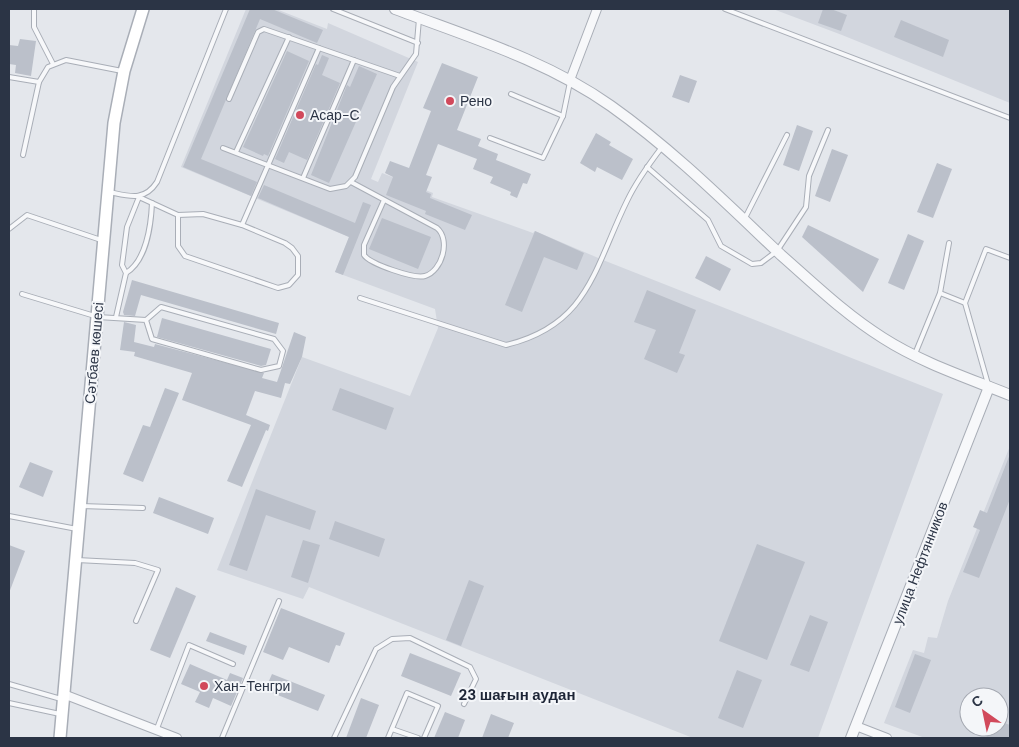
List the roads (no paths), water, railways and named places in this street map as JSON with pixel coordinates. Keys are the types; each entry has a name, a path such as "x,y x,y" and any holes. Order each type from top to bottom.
{"main road":[{"name":"Сәтбаев көшесі","path":"60,738 114,123 124,71 143,9"}],"street":[{"path":"396,9 547,67 610,105 663,145 777,251 853,318 915,356 1010,395"},
{"path":"570,80 597,9"},
{"name":"улица Нефтянников","path":"852,738 988,387"},
{"path":"65,698 177,738"},
{"path":"856,726 887,738"}],"lane":[{"path":"34,9 34,26 53,64"},
{"path":"116,317 126,273 122,265 128,227 139,198 147,194 157,182 226,9"},
{"path":"333,9 418,43"},
{"path":"727,9 1010,118"},
{"path":"223,148 269,164 330,189 340,189 351,182 400,76 413,60 418,43 419,18"},
{"path":"229,100 258,32 264,29 400,76"},
{"path":"236,152 289,37"},
{"path":"242,224 319,48"},
{"path":"23,155 39,82 45,70 53,64 66,60 124,71"},
{"path":"303,178 354,60"},
{"path":"9,77 39,82"},
{"path":"490,138 543,158 563,116 570,80"},
{"path":"511,94 563,116"},
{"path":"647,167 708,220 721,246 752,264 760,263 777,251 806,207 809,176 828,130"},
{"path":"744,220 787,135"},
{"path":"360,298 506,345 528,340 552,327 580,301 602,260 627,201 647,167 663,145"},
{"path":"351,182 437,228 443,235 445,248 434,271 428,275 422,277 414,276 370,262 364,255 364,245 384,200"},
{"path":"107,191 139,198 178,215 203,214 242,224 292,248 298,256 298,275 289,286 278,288 185,256 178,246 178,215"},
{"path":"126,273 134,268 145,245 152,203"},
{"path":"9,230 27,215 104,241"},
{"path":"915,356 940,293 949,243"},
{"path":"988,387 965,303 986,249 1010,258"},
{"path":"940,293 965,303"},
{"path":"22,294 98,316 146,320 161,307 274,339 283,351 279,366 261,370 152,339 146,320"},
{"path":"81,506 143,508"},
{"path":"9,516 79,530"},
{"path":"77,560 136,562 158,570 136,621"},
{"path":"222,738 279,600"},
{"path":"334,738 376,650 392,639 410,638 470,667 476,679 464,704"},
{"path":"156,730 189,645 233,664"},
{"path":"9,684 65,698"},
{"path":"388,738 407,693 438,706 424,738"},
{"path":"9,703 62,714"},
{"path":"392,729 418,738"}],"place":[{"name":"Рено","path":"450,101"},
{"name":"Асар-С","path":"300,115"},
{"name":"Хан-Тенгри","path":"204,686"}],"district":[{"name":"23 шағын аудан","path":"517,695"}]}
